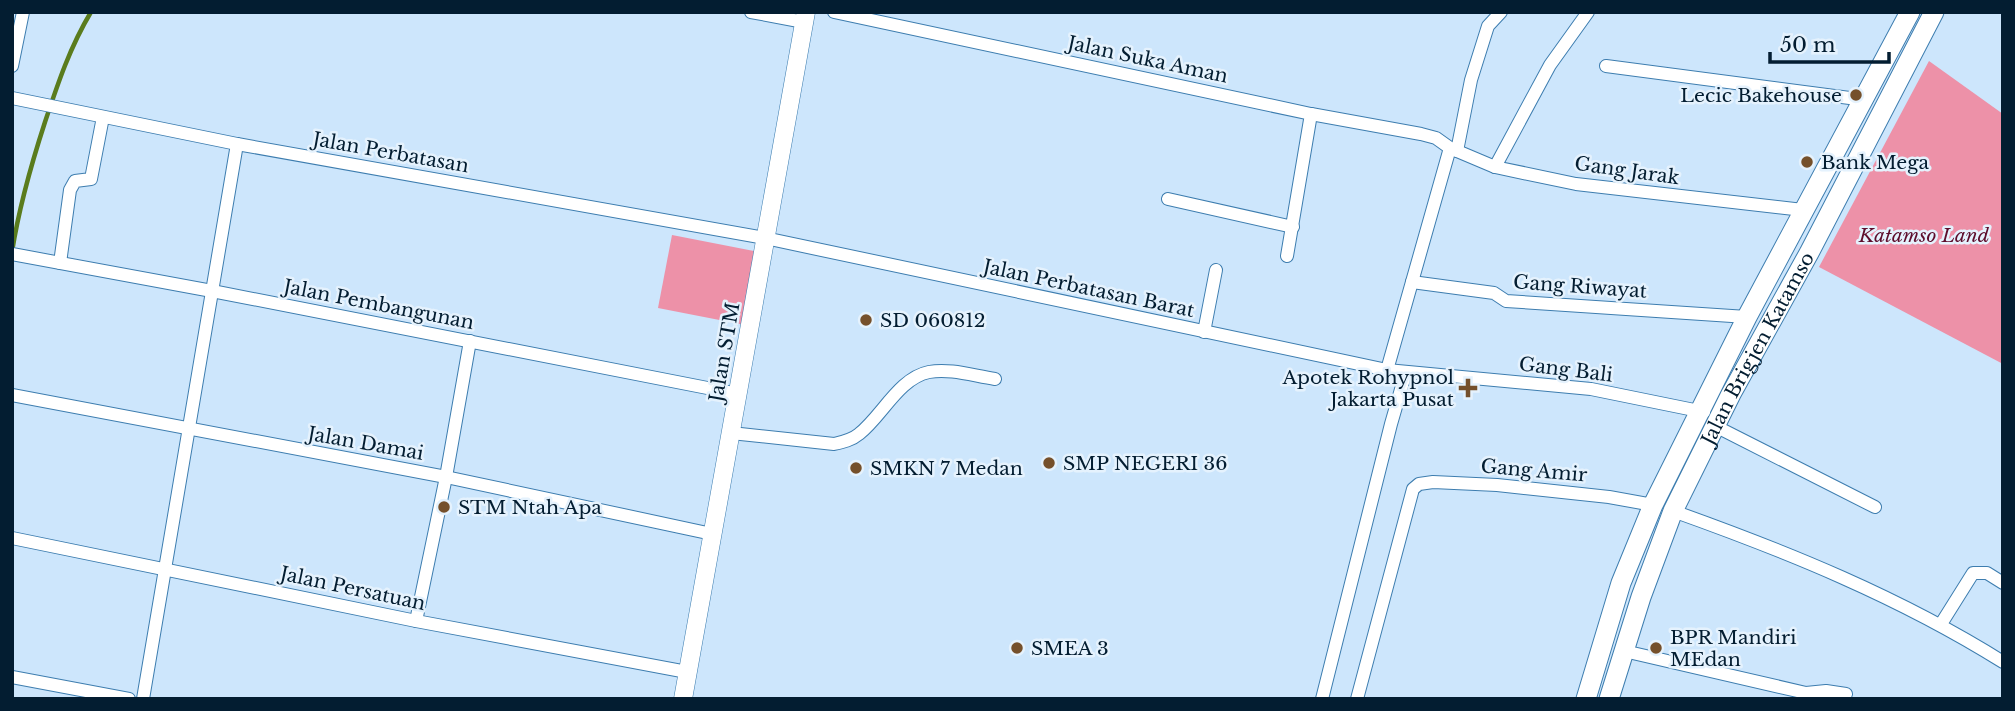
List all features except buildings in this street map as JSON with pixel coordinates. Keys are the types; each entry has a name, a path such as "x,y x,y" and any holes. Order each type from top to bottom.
{"main road":[{"name":"Jalan Brigjen Katamso","path":"1609,699 1673,511 1711,418 1723,366 1803,210 1865,100 1910,12"},
{"name":"Jalan Brigjen Katamso","path":"1586,699 1621,583 1653,505 1741,378 1934,12"},
{"path":"1723,366 1741,378"}],"street":[{"path":"12,66 23,12"},
{"path":"751,12 805,17"},
{"name":"Jalan Suka Aman","path":"834,12 1311,114 1421,134 1436,138 1453,150"},
{"path":"1387,370 1488,26 1501,12"},
{"path":"1495,167 1550,65 1588,12"},
{"name":"Jalan STM","path":"683,699 805,17"},
{"path":"1606,66 1865,100"},
{"name":"Jalan Perbatasan","path":"12,98 237,144 765,238"},
{"path":"1287,256 1311,114"},
{"path":"60,263 69,190 75,181 91,179 103,117"},
{"path":"143,699 237,144"},
{"name":"Gang Jarak","path":"1453,150 1495,167 1576,184 1803,210"},
{"path":"1168,199 1293,227"},
{"name":"Jalan Perbatasan Barat","path":"765,238 1204,332 1406,372"},
{"name":"Jalan Pembangunan","path":"17,255 738,394"},
{"path":"1204,332 1216,270"},
{"name":"Gang Riwayat","path":"1412,282 1494,293 1506,301 1747,317"},
{"path":"416,621 446,477 470,341"},
{"path":"731,433 834,444 848,441 859,434 912,379 942,371 995,379"},
{"path":"1322,699 1406,372"},
{"name":"Gang Bali","path":"1406,372 1591,389 1711,418 1875,507"},
{"name":"Jalan Damai","path":"12,395 446,477 712,534"},
{"name":"Gang Amir","path":"1357,699 1413,489 1419,484 1433,482 1497,485 1609,496 1653,505"},
{"path":"1673,511 1748,537 1829,571 1941,624 2003,663"},
{"name":"Jalan Persatuan","path":"12,538 416,621 687,672"},
{"path":"1941,624 1973,573 1987,573 2003,583"},
{"path":"1624,651 1806,693 1826,691 1846,694"},
{"path":"12,677 129,699"}],"green space":[{"name":"Katamso Land","path":"1929,61 2003,114 2003,364 1819,267"},
{"path":"672,235 759,252 745,325 658,308"}],"waterway":[{"path":"12,252 26,186 45,122 71,52 91,12"}],"place":[{"name":"Lecic Bakehouse","path":"1856,95"},
{"name":"Bank Mega","path":"1807,162"},
{"name":"SD 060812","path":"866,320"},
{"name":"Apotek Rohypnol Jakarta Pusat","path":"1468,388"},
{"name":"SMP NEGERI 36","path":"1049,463"},
{"name":"SMKN 7 Medan","path":"856,468"},
{"name":"STM Ntah Apa","path":"444,507"},
{"name":"SMEA 3","path":"1017,648"},
{"name":"BPR Mandiri MEdan","path":"1656,648"}]}
